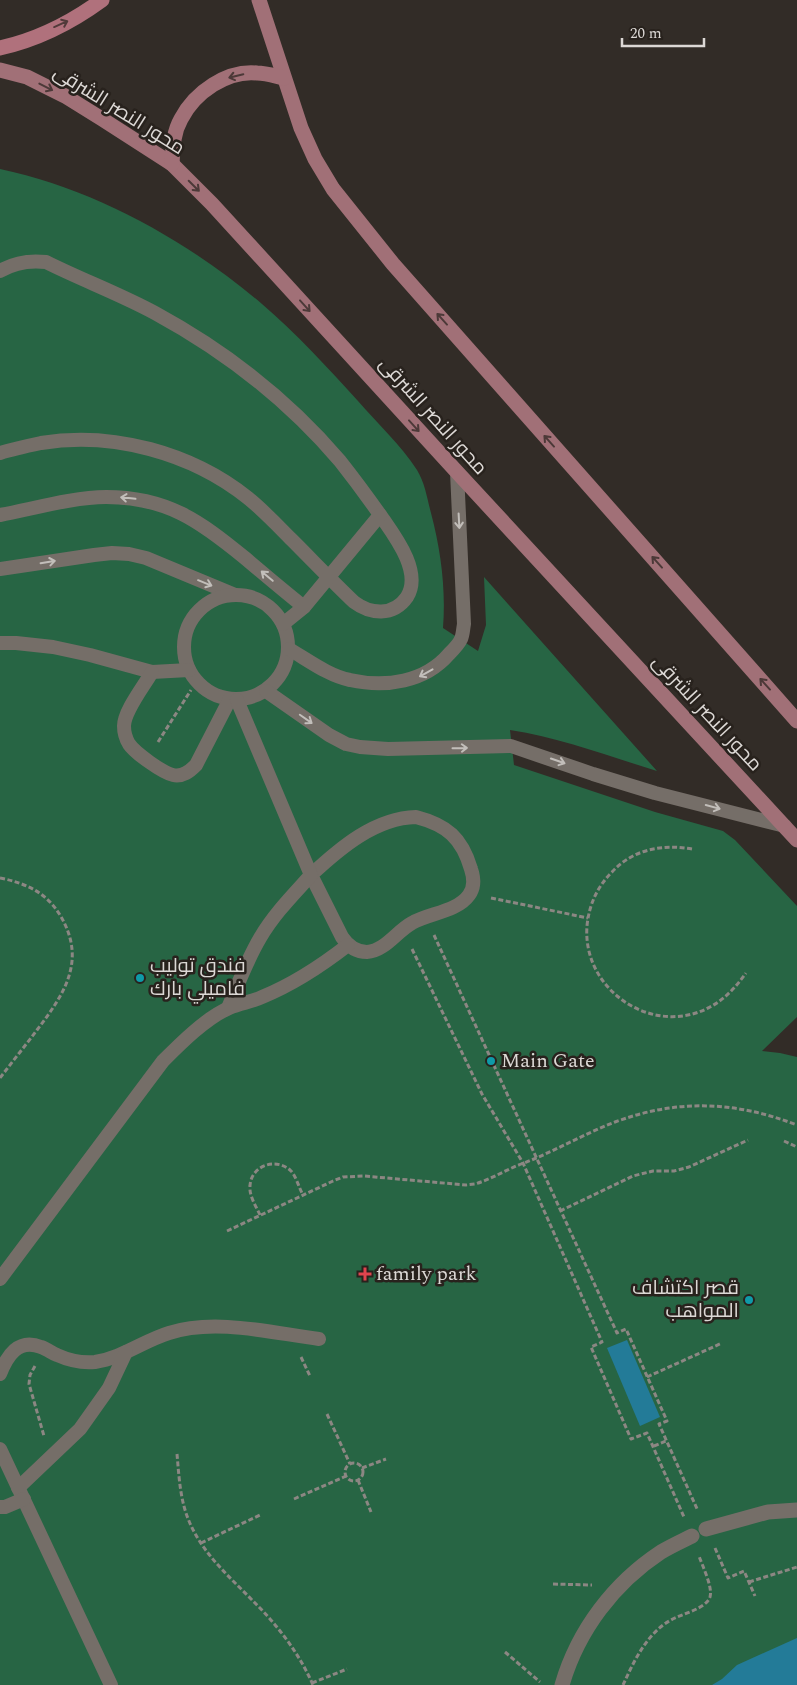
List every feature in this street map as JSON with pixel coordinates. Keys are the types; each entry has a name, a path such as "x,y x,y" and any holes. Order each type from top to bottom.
{"highway":[{"path":"0,48 16,45 79,17 102,0"}],"main road":[{"path":"259,0 301,128 315,159 333,189 360,225 406,279 797,721"},
{"name":"محور النصر الشرقى","path":"0,70 27,77 65,96 172,164 212,204 797,840"},
{"path":"172,164 173,141 181,119 194,100 212,85 233,76 256,72 284,78"}],"street":[{"path":"706,1529 768,1512 797,1510"},
{"path":"562,1685 575,1649 603,1605 640,1567 663,1551 692,1536"}],"lane":[{"path":"0,271 9,265 21,261 34,260 46,262 154,312 211,346 278,398 310,428 339,460 391,530 409,563 412,574 411,587 406,598 398,606 387,611 375,612 363,609 248,498 220,479 185,461 149,449 126,444 86,440 41,443 0,453"},
{"path":"289,649 331,673 350,680 404,681 421,676 441,664 461,640 464,624 457,472"},
{"path":"0,515 81,499 104,497 149,501 178,511 211,530 304,607"},
{"path":"283,624 304,607 380,515"},
{"path":"0,570 94,554 129,554 146,558 234,595"},
{"path":"234,595 249,596 263,602 275,611 283,624 289,649 286,665 278,679 266,691 252,697 234,700 211,693 193,676 185,656 185,641 188,627 196,614 207,604 220,597 234,595"},
{"path":"0,644 16,643 53,647 152,672 193,676"},
{"path":"152,672 126,715 125,735 130,745 166,773 183,775 191,771 234,700"},
{"path":"266,691 329,735 353,746 380,749 511,746 655,793 786,826"},
{"path":"228,1008 243,971 261,936 284,904 311,875 329,859 368,832 390,821 403,818 416,817 442,826 462,845 468,858 474,884 471,893 465,901 413,922 377,950 367,952 357,950 348,945 342,938 311,875 234,700"},
{"path":"0,1279 163,1061 183,1041 205,1023 228,1008 261,998 292,984 321,966 348,945"},
{"path":"0,1374 8,1355 23,1345 32,1344 74,1360 92,1362 110,1359 168,1333 187,1328 207,1326 319,1340"},
{"path":"0,1507 5,1507 21,1494 55,1454 80,1429 109,1388 126,1352"},
{"path":"0,1449 112,1685"}],"path":[{"path":"146,759 193,676"},
{"path":"692,849 677,846 645,851 617,866 606,877 597,890 588,918 586,937 589,954 595,970 604,984 616,996 644,1012 661,1016 694,1014 709,1008 724,999 746,974"},
{"path":"0,878 27,886 38,891 48,899 59,914 67,931 71,956 68,980 57,1003 0,1078"},
{"path":"471,893 588,918"},
{"path":"440,948 617,1333 626,1329 667,1421 659,1424 728,1578 744,1571 755,1596"},
{"path":"418,960 482,1094 523,1163 602,1342 591,1347 631,1439 647,1433 654,1446 692,1536 711,1590 710,1596 704,1604 669,1621 655,1632 631,1667 623,1685"},
{"path":"228,1231 333,1181 354,1176 475,1184 536,1159 613,1123 640,1114 669,1108 697,1105 726,1106 755,1111 797,1125"},
{"path":"560,1211 633,1176 646,1172 681,1169 748,1140"},
{"path":"784,1142 797,1147"},
{"path":"260,1215 251,1196 249,1185 253,1174 262,1166 272,1163 283,1165 292,1172 303,1195"},
{"path":"647,1378 722,1343"},
{"path":"50,1352 34,1367 30,1375 29,1384 44,1435 55,1454"},
{"path":"327,1414 350,1464"},
{"path":"654,1446 666,1441"},
{"path":"177,1454 182,1498 189,1521 200,1544 274,1623 289,1643 312,1684 347,1669"},
{"path":"362,1468 386,1459"},
{"path":"358,1480 349,1480 346,1476 346,1467 350,1464 357,1464 362,1468"},
{"path":"358,1480 362,1473 362,1468"},
{"path":"294,1499 346,1476"},
{"path":"358,1480 371,1512"},
{"path":"200,1544 260,1515"},
{"path":"749,1582 797,1567"},
{"path":"553,1584 620,1586"},
{"path":"505,1652 544,1685"}],"green space":[{"path":"0,169 71,190 139,220 203,259 262,304 324,364 389,434 420,475 435,527 440,556 444,599 443,628 478,651 486,625 484,577 657,771 566,743 510,730 514,765 655,812 723,831 735,840 797,906 797,1017 762,1051 797,1057 797,1685 0,1685"}],"water":[{"path":"627,1340 660,1417 640,1426 607,1348"},
{"path":"797,1638 797,1685 712,1685 722,1679 737,1665"}],"place":[{"name":"فندق توليب فاميلي بارك","path":"140,978"},
{"name":"Main Gate","path":"491,1061"},
{"name":"family park","path":"365,1274"},
{"name":"قصر اكتشاف المواهب","path":"749,1300"}]}
